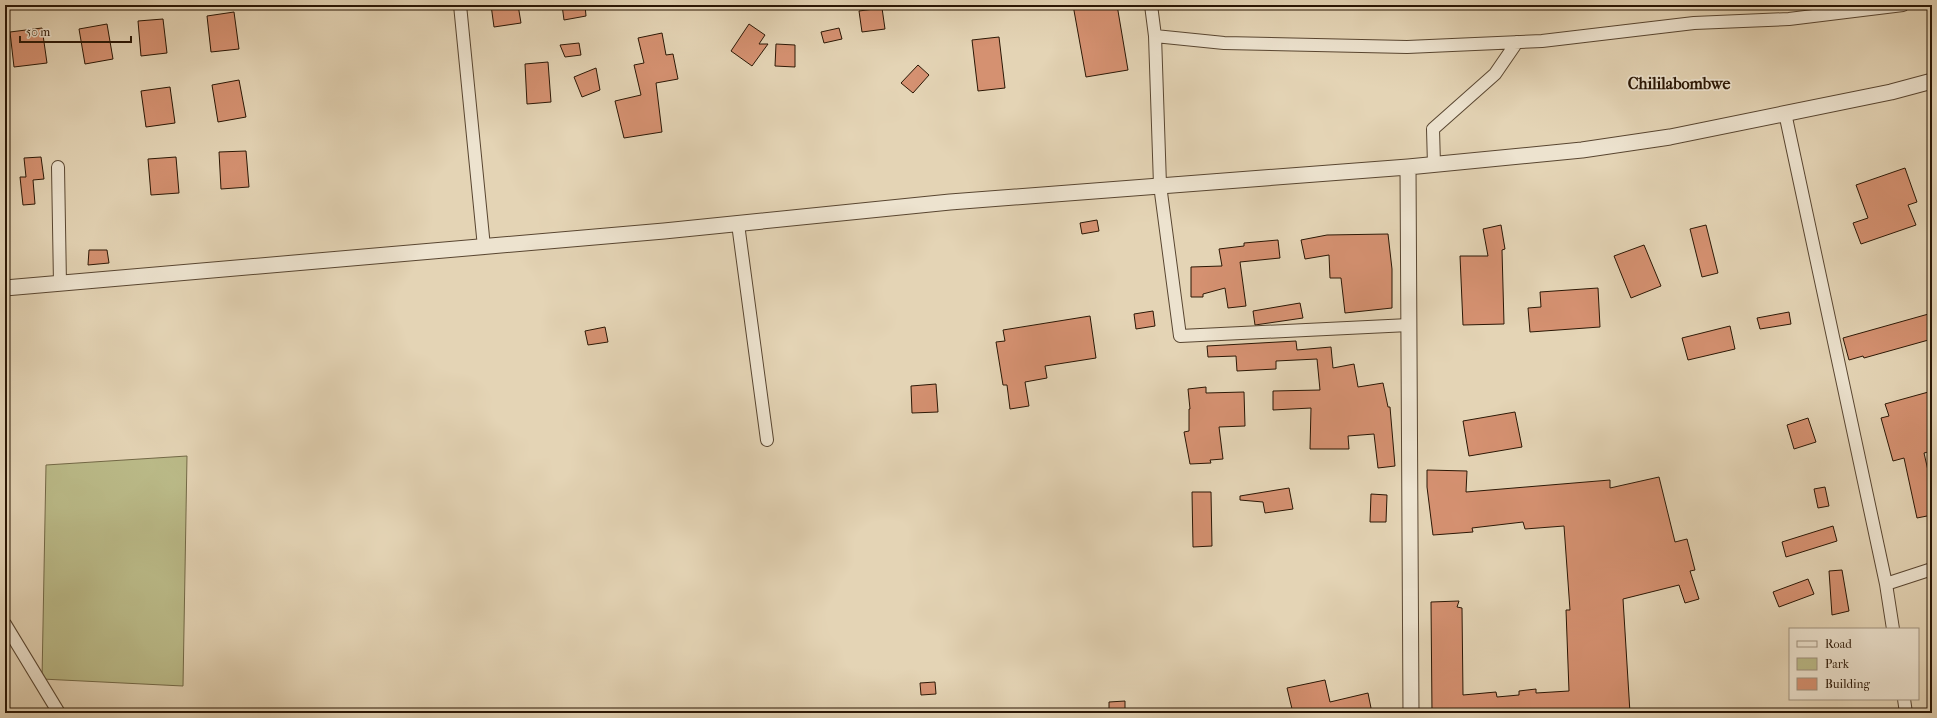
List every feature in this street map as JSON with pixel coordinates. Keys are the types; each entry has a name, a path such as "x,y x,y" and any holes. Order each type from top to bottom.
{"street":[{"path":"460,5 484,247"},
{"path":"1151,5 1155,36 1160,185 1180,336 1409,325"},
{"path":"1155,36 1224,43 1289,46 1407,47 1542,41 1694,23 1789,20 1903,5"},
{"path":"1434,165 1433,129 1495,74 1517,42"},
{"path":"5,288 738,224 950,202 1434,165 1594,149 1670,137 1891,92 1932,81"},
{"path":"1785,113 1886,584 1893,628"},
{"path":"58,167 60,284"},
{"path":"1408,167 1411,713"},
{"path":"738,224 767,440"},
{"path":"1886,584 1932,570"},
{"path":"5,624 59,713"},
{"path":"1904,700 1906,713"}],"green space":[{"path":"187,456 183,686 42,679 46,465"}],"building":[{"path":"491,5 518,5 521,23 494,27"},
{"path":"562,5 585,5 586,16 564,20"},
{"path":"1073,5 1117,5 1128,70 1086,77"},
{"path":"882,8 885,29 862,32 859,11"},
{"path":"234,12 239,49 211,52 207,16"},
{"path":"163,19 167,53 141,56 138,21"},
{"path":"107,24 113,59 85,64 79,29"},
{"path":"749,24 765,35 759,44 768,44 752,66 731,51"},
{"path":"42,28 47,63 14,67 10,32"},
{"path":"839,28 842,39 824,43 821,32"},
{"path":"662,33 666,55 673,54 678,79 656,83 662,132 624,138 615,101 641,95 634,65 644,63 638,38"},
{"path":"999,37 1005,88 978,91 972,40"},
{"path":"579,43 581,55 565,57 560,45"},
{"path":"776,44 795,45 795,67 775,66"},
{"path":"548,62 551,102 527,104 525,64"},
{"path":"918,65 929,75 913,93 901,83"},
{"path":"596,68 600,90 582,97 574,77"},
{"path":"239,80 246,117 218,122 212,85"},
{"path":"170,87 175,123 146,127 141,91"},
{"path":"246,151 249,187 221,189 219,152"},
{"path":"41,157 44,179 33,180 35,204 23,205 20,177 26,177 24,158"},
{"path":"176,157 179,193 151,195 148,159"},
{"path":"1905,168 1917,202 1908,205 1916,225 1861,244 1853,223 1868,218 1856,185"},
{"path":"1097,220 1099,231 1082,234 1080,223"},
{"path":"1501,225 1505,249 1502,250 1504,324 1463,325 1460,256 1488,256 1483,229"},
{"path":"1706,225 1718,273 1702,277 1690,229"},
{"path":"1388,234 1392,269 1392,308 1345,313 1341,278 1330,278 1329,255 1305,259 1301,240 1327,235"},
{"path":"1278,240 1280,258 1240,262 1246,306 1228,308 1225,288 1203,294 1203,297 1191,297 1191,267 1222,266 1219,249 1244,246 1244,243"},
{"path":"1644,245 1661,286 1631,298 1614,256"},
{"path":"89,250 107,250 109,263 88,265"},
{"path":"1598,288 1600,327 1530,332 1528,308 1541,307 1540,292"},
{"path":"1300,303 1303,318 1255,325 1253,311"},
{"path":"1153,311 1155,326 1136,329 1134,314"},
{"path":"1789,312 1791,324 1760,329 1757,318"},
{"path":"1932,313 1932,339 1864,358 1863,356 1849,360 1843,338"},
{"path":"1090,316 1096,358 1045,366 1047,378 1025,382 1029,406 1010,409 1007,385 1003,385 996,342 1005,341 1003,330"},
{"path":"1730,326 1735,349 1688,360 1682,338"},
{"path":"605,327 608,342 588,345 585,331"},
{"path":"1296,341 1297,350 1331,347 1333,368 1354,364 1358,387 1383,383 1388,407 1390,407 1395,466 1378,468 1374,434 1348,436 1349,449 1310,449 1311,408 1273,410 1273,391 1320,390 1317,359 1276,361 1276,369 1237,371 1236,356 1208,357 1207,346"},
{"path":"936,384 938,412 912,413 911,386"},
{"path":"1206,387 1206,393 1244,392 1245,426 1219,427 1223,459 1210,460 1211,463 1190,464 1184,432 1189,431 1190,409 1188,389"},
{"path":"1932,391 1932,451 1924,453 1932,488 1932,515 1917,518 1904,458 1893,461 1881,418 1889,416 1885,404"},
{"path":"1515,412 1522,447 1469,456 1463,421"},
{"path":"1808,418 1816,442 1794,449 1787,425"},
{"path":"1427,470 1467,471 1466,492 1610,480 1610,488 1659,477 1675,542 1687,539 1695,570 1690,571 1699,599 1685,603 1679,585 1623,599 1630,713 1432,713 1431,602 1459,601 1457,607 1462,608 1463,695 1496,692 1497,697 1519,695 1519,691 1536,689 1536,693 1569,691 1566,610 1570,610 1564,526 1525,529 1523,522 1472,528 1473,532 1433,535 1427,487"},
{"path":"1825,487 1829,506 1818,508 1814,489"},
{"path":"1289,488 1293,509 1265,513 1263,502 1240,500 1240,496"},
{"path":"1192,492 1211,492 1212,546 1193,547"},
{"path":"1371,494 1387,495 1386,522 1370,522"},
{"path":"1833,526 1837,541 1786,557 1782,542"},
{"path":"1842,570 1849,611 1832,615 1829,571"},
{"path":"1808,579 1814,594 1779,607 1773,592"},
{"path":"1325,680 1330,702 1368,693 1372,713 1293,713 1287,688"},
{"path":"935,682 936,694 921,695 920,683"},
{"path":"1125,701 1125,713 1109,713 1109,702"}],"district":[{"name":"Chililabombwe","path":"1679,83"}]}
